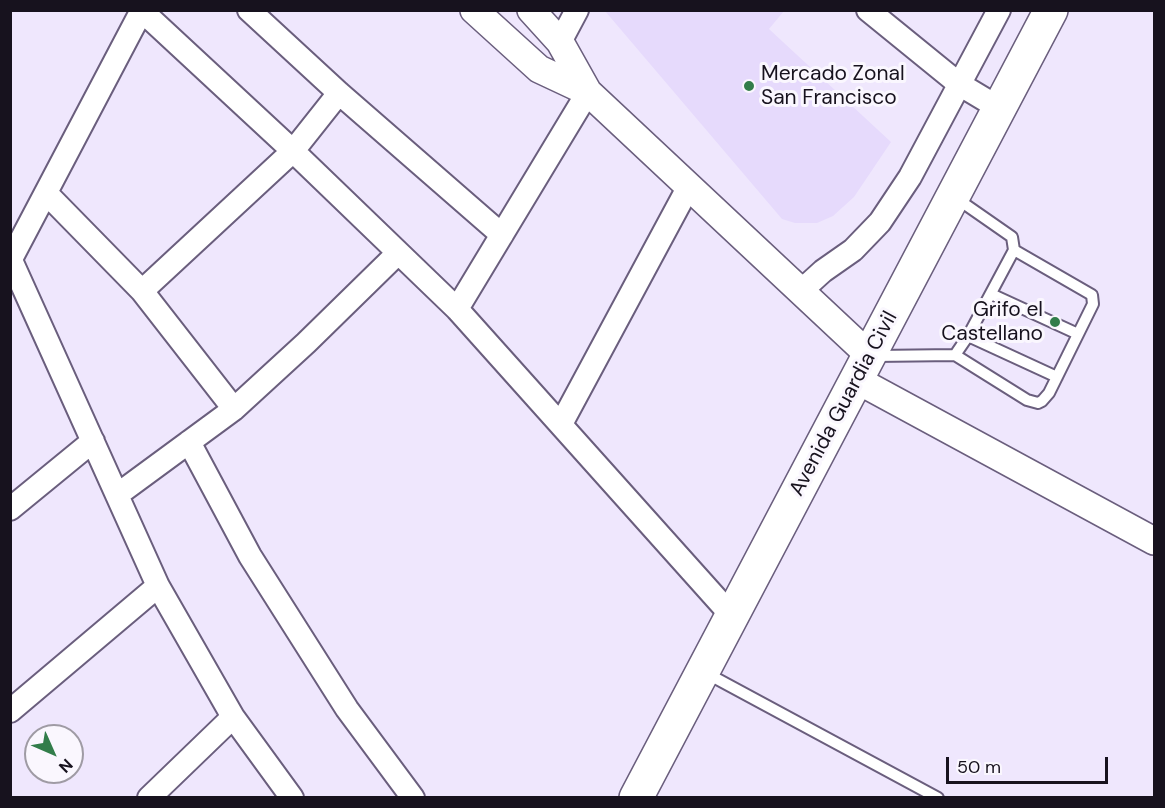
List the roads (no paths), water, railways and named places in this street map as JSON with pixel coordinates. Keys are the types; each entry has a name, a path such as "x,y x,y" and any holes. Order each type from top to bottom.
{"highway":[{"name":"Avenida Guardia Civil","path":"636,798 1051,10"}],"street":[{"path":"249,10 339,93 502,235"},
{"path":"474,10 539,69 588,92"},
{"path":"531,10 560,42 588,92 801,291 863,368 1155,541"},
{"path":"560,42 577,10"},
{"path":"868,10 959,84 999,108"},
{"path":"801,291 823,271 853,250 880,222 910,177 999,10"},
{"path":"292,798 233,717 158,586 93,441 18,298 11,259 141,11 293,151 458,309 732,616"},
{"path":"458,309 588,92"},
{"path":"142,291 293,151 339,93"},
{"path":"561,424 688,186"},
{"path":"46,193 142,291 234,409"},
{"path":"117,495 234,409 306,343 398,253"},
{"path":"10,509 93,441"},
{"path":"189,442 250,556 347,710 413,798"},
{"path":"10,711 158,586"},
{"path":"149,798 233,717"}],"lane":[{"path":"954,196 1012,237 1014,250 968,336 955,355"},
{"path":"863,368 955,355 1027,400 1038,403 1042,401 1057,377 1093,304 1092,295 1014,250"},
{"path":"991,294 1078,334"},
{"path":"968,336 1057,377"},
{"path":"703,671 938,798"}],"place":[{"name":"Mercado Zonal San Francisco","path":"749,86"},
{"name":"Grifo el Castellano","path":"1055,322"}]}
